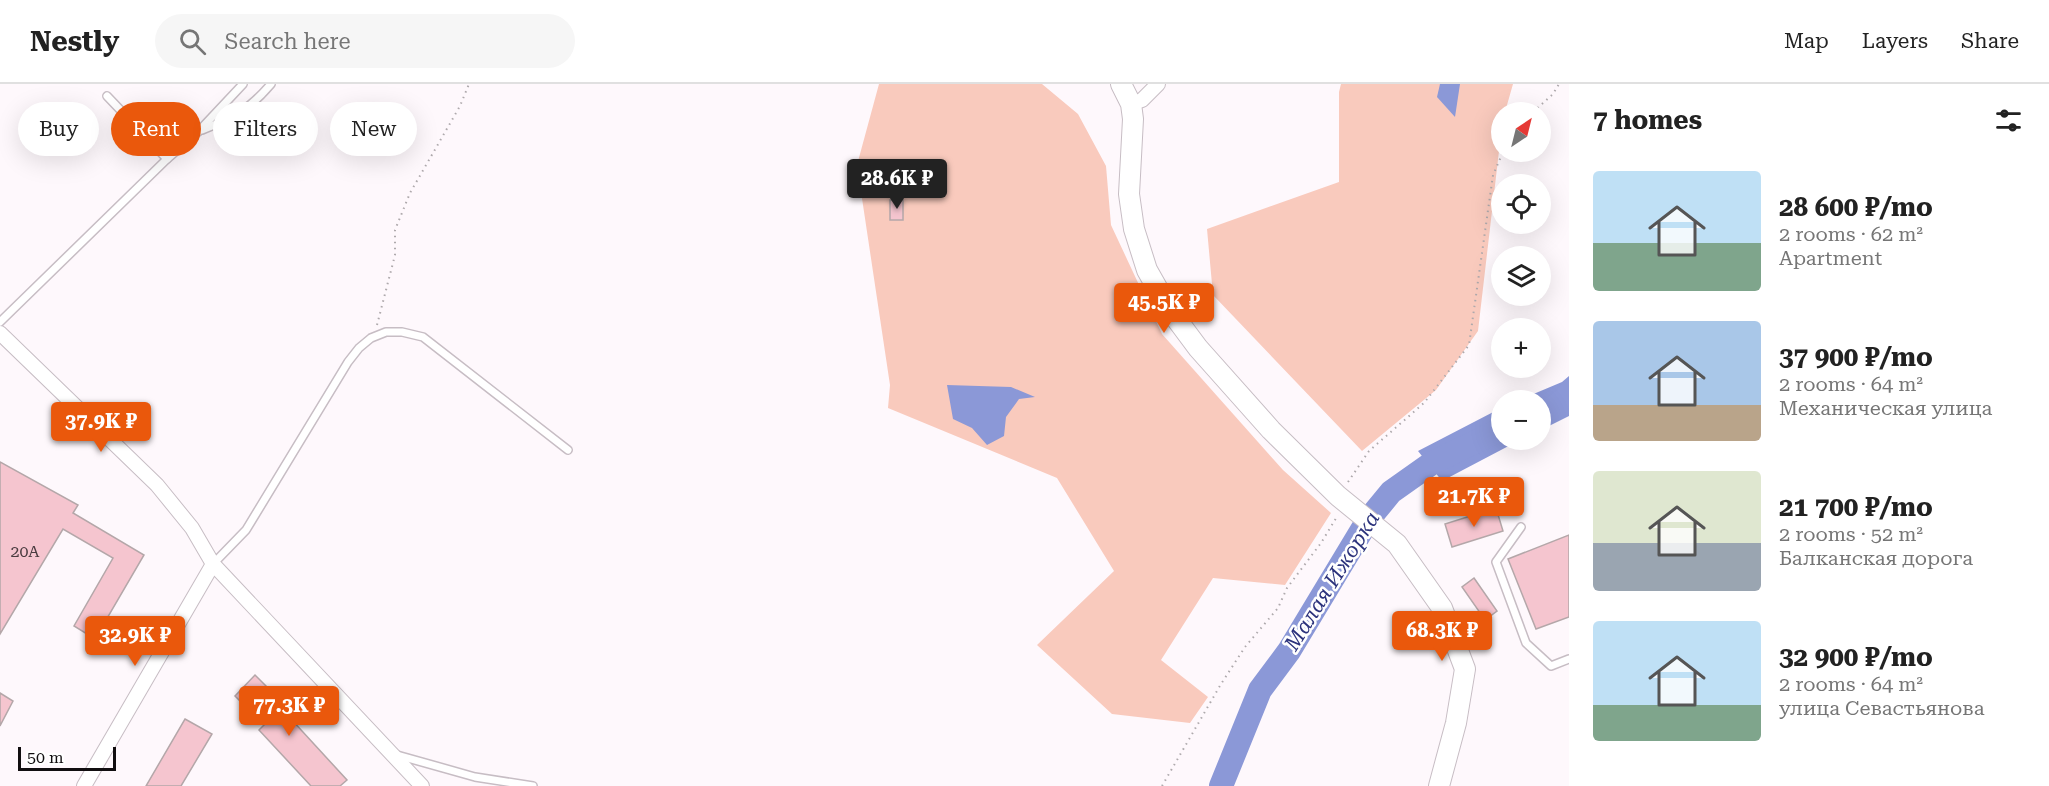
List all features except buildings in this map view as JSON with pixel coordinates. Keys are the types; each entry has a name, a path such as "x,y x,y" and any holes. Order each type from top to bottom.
{"street":[{"path":"1121,84 1131,104 1133,119 1129,194 1134,229 1148,270 1169,309 1198,348 1271,430 1343,500 1397,544 1442,608 1465,669 1456,723 1439,786"},
{"path":"1131,104 1142,100 1158,84"},
{"path":"0,333 157,485 192,528 213,564 422,786"},
{"path":"84,786 213,564"}],"lane":[{"path":"201,129 243,84"},
{"path":"201,131 231,119 252,106 271,84"},
{"path":"107,96 167,159"},
{"path":"0,322 170,156"},
{"path":"213,564 246,530 348,362 371,338 386,332 423,337 568,450"},
{"path":"1521,527 1496,562 1503,582 1526,643 1551,666 1569,658"},
{"path":"394,754 475,777 533,786"}],"path":[{"path":"371,338 381,318 387,293 395,255 395,230 410,194 460,106 469,84"},
{"path":"1544,102 1559,84"},
{"path":"1162,786 1245,647 1278,608 1287,588 1321,543 1369,451 1424,404 1469,345 1493,175 1499,162"}],"shaded area":[{"path":"879,84 1042,84 1078,114 1106,166 1111,225 1162,334 1283,470 1331,513 1285,585 1213,578 1161,660 1208,697 1190,723 1112,714 1037,645 1114,571 1057,478 888,408 890,385 857,165"},
{"path":"1341,84 1513,84 1508,102 1491,102 1491,162 1498,162 1496,174 1491,174 1491,220 1478,331 1436,390 1362,451 1213,295 1207,229 1339,182 1339,92"}],"water":[{"path":"1440,84 1460,84 1455,117 1437,97"},
{"path":"1569,376 1569,416 1551,425 1551,390 1543,390 1562,382"},
{"path":"947,385 1011,387 1035,397 1019,399 1006,417 1004,436 987,445 972,428 953,419"},
{"path":"1491,413 1491,450 1501,450 1442,481 1418,451"}],"waterway":[{"name":"Малая Ижорка","path":"1221,786 1260,690 1289,651 1368,520 1391,492 1432,463 1491,434"}]}
